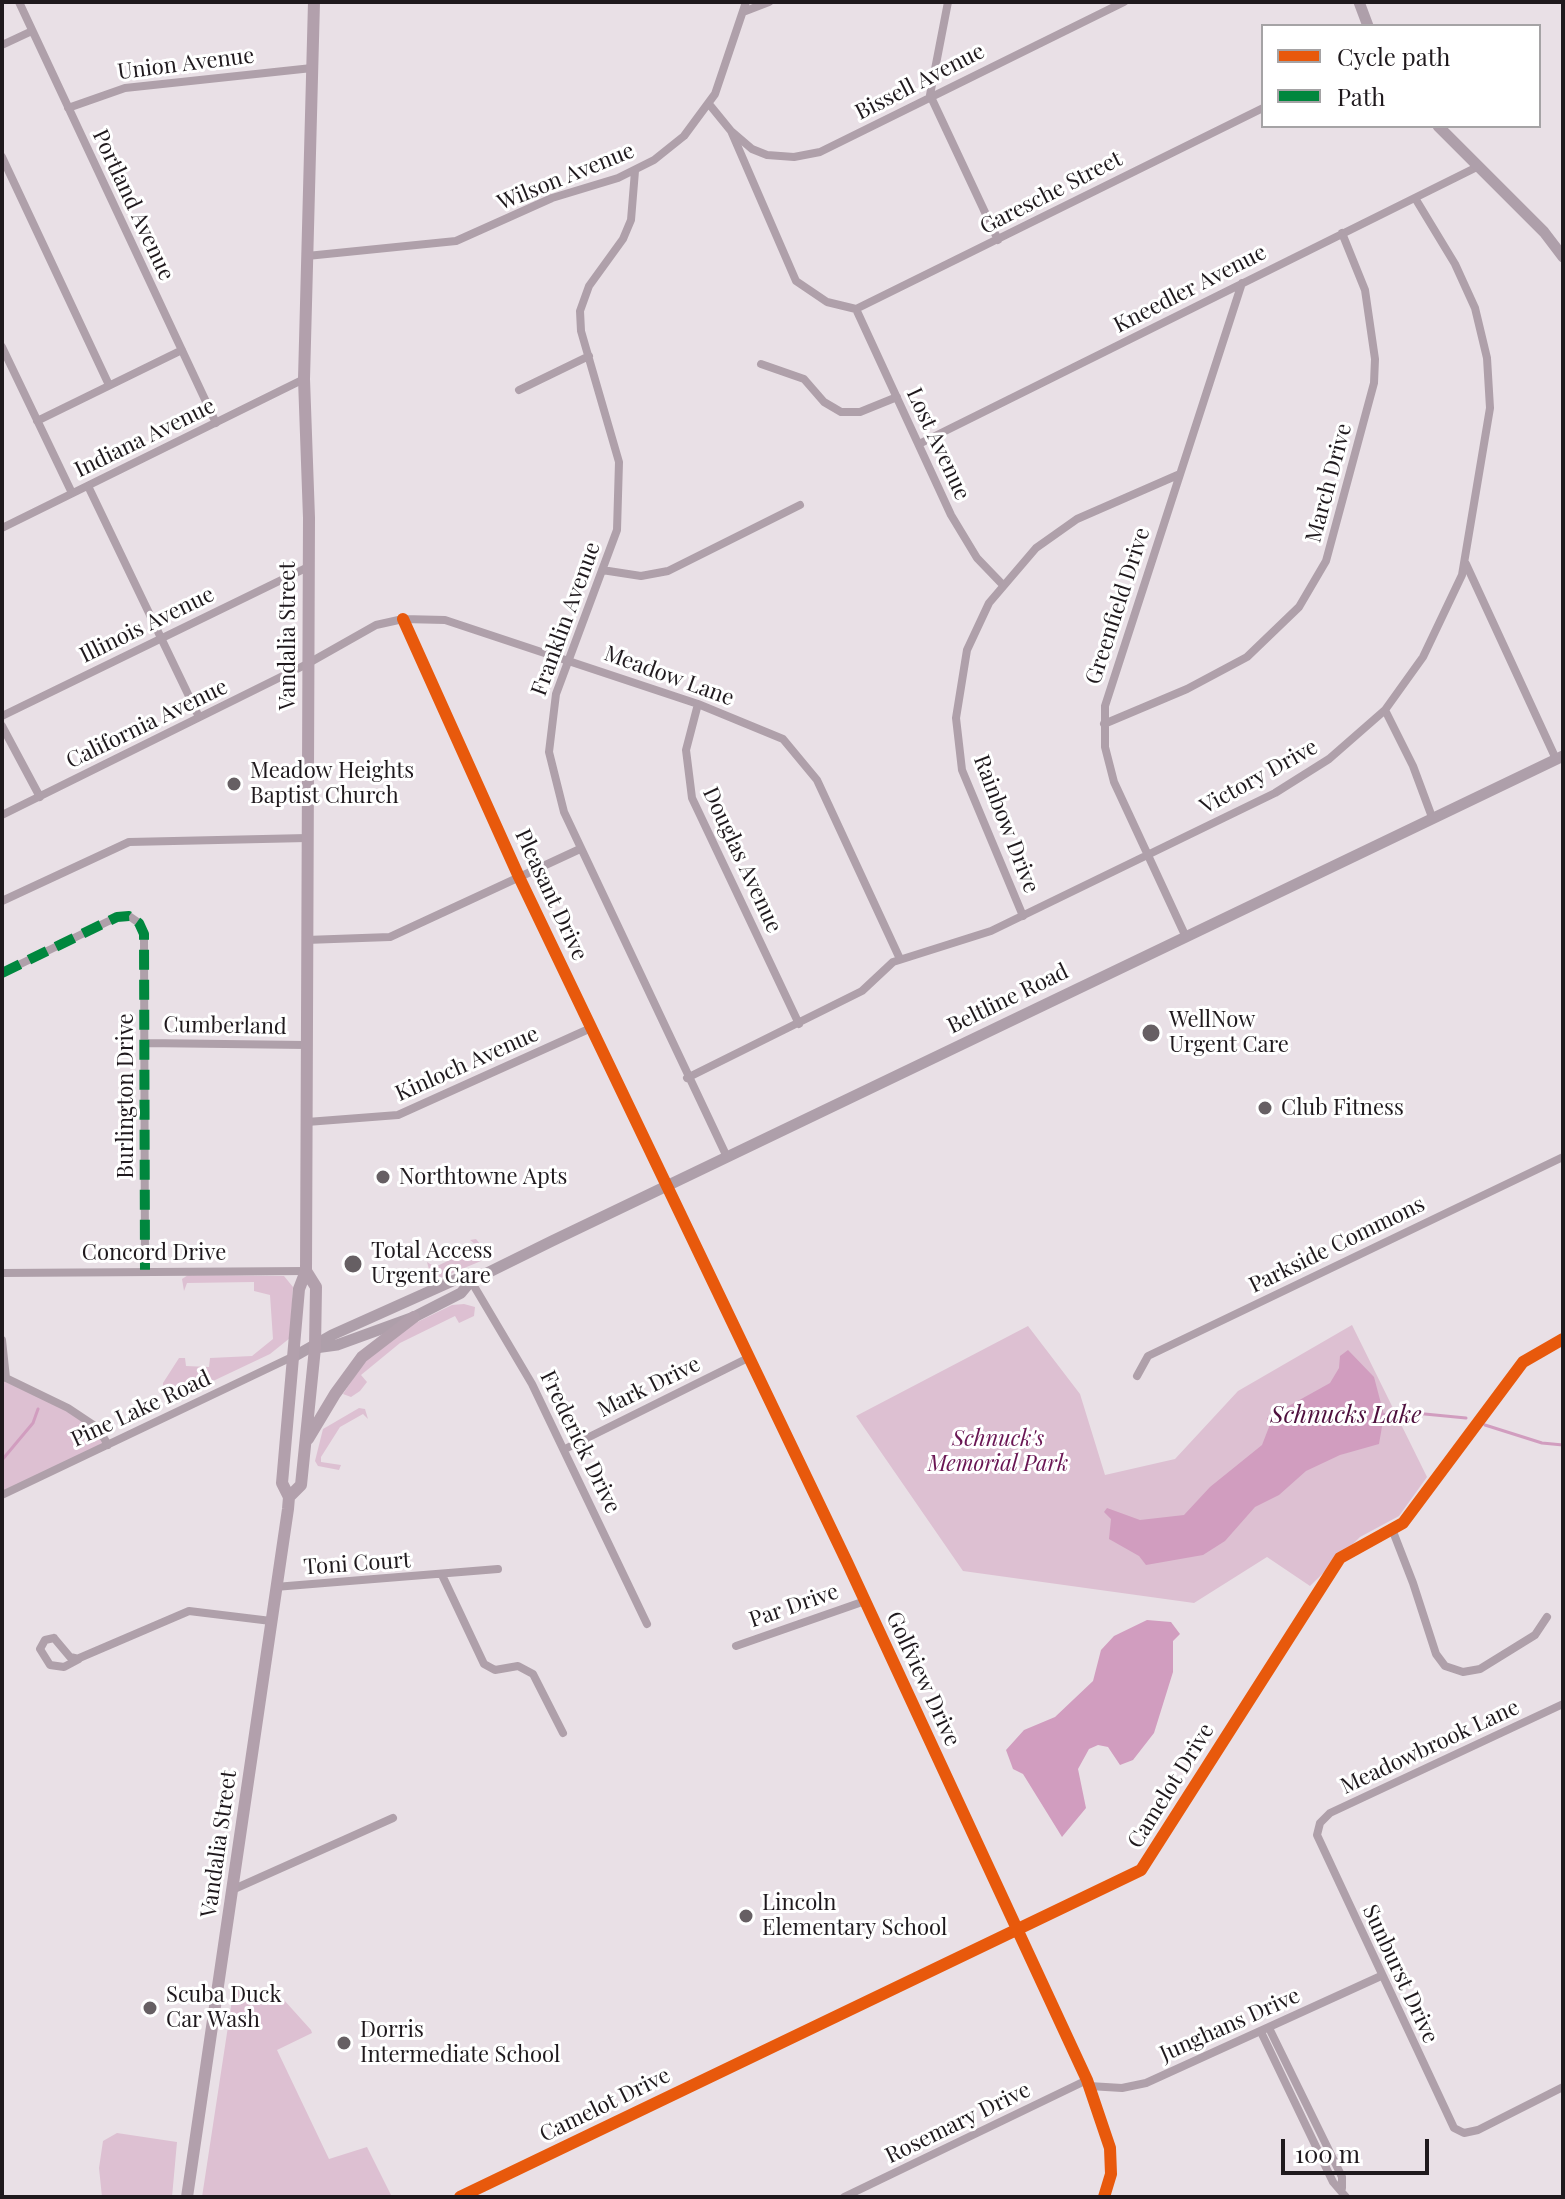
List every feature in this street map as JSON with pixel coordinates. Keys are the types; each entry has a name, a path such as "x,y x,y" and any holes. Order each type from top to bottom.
{"main road":[{"name":"Vandalia Street","path":"187,2197 289,1497 282,1483 299,1289 306,1271 308,567 304,379 314,2"},
{"path":"1359,2 1367,24"},
{"path":"1440,128 1544,232 1563,257"},
{"name":"Beltline Road","path":"295,1356 315,1348 337,1345 414,1317 461,1293 471,1281 1560,757"},
{"name":"Vandalia Street","path":"289,1497 301,1485 315,1348 316,1287 306,1271"},
{"name":"Beltline Road","path":"315,1348 332,1335 457,1279 471,1281"},
{"path":"305,1446 337,1389 362,1357 414,1317"}],"street":[{"name":"Portland Avenue","path":"19,2 216,423"},
{"name":"Wilson Avenue","path":"307,256 456,241 552,198 635,171 676,143 709,104 723,77 746,2"},
{"path":"743,12 769,2"},
{"path":"948,2 930,88 931,97 998,240"},
{"name":"Bissell Avenue","path":"731,131 752,149 767,155 808,156 1124,2"},
{"path":"2,45 32,31"},
{"name":"Union Avenue","path":"68,108 125,88 312,68"},
{"path":"709,104 731,131 796,281 827,302 856,309"},
{"name":"Garesche Street","path":"856,309 1261,109"},
{"path":"2,157 109,385"},
{"name":"Kneedler Avenue","path":"919,444 1479,166"},
{"name":"Franklin Avenue","path":"635,171 635,204 623,239 583,298 580,325 615,442 620,482 617,530 552,712 549,752 558,796 580,849 727,1157"},
{"name":"Victory Drive","path":"687,1078 862,991 900,959 966,942 1301,779 1353,741 1385,710 1439,629 1466,563 1488,425 1487,358 1466,285 1415,198"},
{"name":"March Drive","path":"1104,724 1187,689 1247,657 1299,607 1326,561 1374,383 1375,359 1365,290 1342,233"},
{"name":"Greenfield Drive","path":"1185,935 1146,857 1114,782 1104,724 1110,686 1242,283"},
{"name":"Lost Avenue","path":"856,309 963,537 1002,584"},
{"path":"2,347 72,493"},
{"path":"37,421 182,350"},
{"path":"519,390 589,356"},
{"path":"761,364 804,379 824,402 841,412 860,412 897,397"},
{"name":"Indiana Avenue","path":"2,528 304,379"},
{"name":"Rainbow Drive","path":"1023,916 962,770 957,695 967,650 975,628 1002,584 1058,531 1116,500 1180,474"},
{"path":"88,486 199,717"},
{"path":"602,570 641,576 668,571 800,505"},
{"path":"1466,563 1560,757"},
{"name":"Illinois Avenue","path":"2,716 308,567"},
{"name":"Meadow Lane","path":"307,664 376,625 403,619 462,623 698,704 783,739 809,766 900,959"},
{"name":"Pleasant Drive","path":"403,619 519,877 668,1185"},
{"name":"California Avenue","path":"2,815 307,664"},
{"name":"Douglas Avenue","path":"698,704 686,750 692,798 799,1024"},
{"path":"1385,710 1413,766 1432,817"},
{"path":"2,726 40,797"},
{"path":"2,901 129,842 307,838"},
{"path":"306,940 390,937 580,849"},
{"name":"Burlington Drive","path":"2,973 117,917 129,916 139,923 144,934 145,1270"},
{"name":"Kinloch Avenue","path":"307,1122 398,1115 591,1028"},
{"name":"Cumberland","path":"144,1043 306,1045"},
{"name":"Parkside Commons","path":"1137,1376 1148,1356 1563,1157"},
{"name":"Golfview Drive","path":"668,1185 1088,2083 1112,2161 1104,2197"},
{"name":"Concord Drive","path":"2,1273 306,1271"},
{"name":"Frederick Drive","path":"471,1281 505,1335 565,1449 647,1624"},
{"name":"Camelot Drive","path":"460,2197 1141,1870 1340,1558 1403,1523 1523,1362 1563,1339"},
{"path":"2,1340 4,1379 68,1408 98,1428 108,1445"},
{"name":"Pine Lake Road","path":"2,1495 295,1356"},
{"name":"Mark Drive","path":"565,1449 750,1357"},
{"path":"1392,1529 1436,1654 1445,1666 1463,1672 1480,1669 1535,1635 1547,1617"},
{"name":"Toni Court","path":"275,1588 498,1569"},
{"name":"Toni Court","path":"442,1575 484,1664 495,1670 518,1666 533,1674 563,1733"},
{"name":"Par Drive","path":"736,1646 865,1601"},
{"path":"79,1659 70,1657 54,1638 45,1640 40,1649 50,1665 58,1669 189,1611 271,1621"},
{"name":"Meadowbrook Lane","path":"1318,1827 1330,1813 1563,1704"},
{"path":"232,1890 393,1818"},
{"name":"Sunburst Drive","path":"1318,1827 1317,1841 1449,2123 1459,2131 1478,2130 1563,2087"},
{"name":"Junghans Drive","path":"1088,2083 1122,2088 1146,2083 1381,1976"},
{"path":"1265,2030 1333,2182 1344,2193"},
{"name":"Rosemary Drive","path":"844,2197 1088,2083"}],"green space":[{"path":"476,1239 481,1245 485,1253 481,1261 438,1279 431,1277 427,1262 435,1267 473,1249 476,1245 470,1240"},
{"path":"188,1275 284,1276 293,1287 290,1338 270,1354 173,1400 163,1389 163,1383 179,1358 185,1358 186,1366 209,1367 210,1358 252,1356 273,1339 270,1295 254,1291 254,1282 187,1283 184,1291 182,1279"},
{"path":"452,1305 475,1307 474,1316 459,1323 455,1316 400,1343 361,1375 367,1382 360,1391 351,1397 343,1394 366,1359 409,1326"},
{"name":"Schnuck's Memorial Park","path":"1352,1325 1427,1477 1399,1516 1360,1537 1310,1586 1267,1557 1194,1603 963,1571 856,1416 1028,1326 1080,1394 1105,1475 1175,1459 1238,1391"},
{"path":"2,1342 6,1378 98,1428 108,1445 2,1496"},
{"path":"359,1408 365,1409 368,1419 363,1414 340,1427 321,1457 321,1462 341,1465 339,1470 318,1466 315,1461 323,1429"},
{"path":"234,1987 262,1991 284,2000 311,2030 312,2033 277,2050 329,2159 367,2147 392,2197 202,2197"},
{"path":"117,2133 177,2142 172,2197 102,2197 99,2168 103,2141"}],"water":[{"name":"Schnucks Lake","path":"1348,1350 1374,1377 1384,1415 1379,1444 1340,1455 1306,1471 1279,1495 1255,1507 1225,1541 1203,1555 1146,1565 1139,1556 1109,1539 1111,1519 1104,1512 1107,1508 1140,1520 1184,1515 1210,1487 1262,1445 1269,1427 1267,1418 1330,1383 1339,1368 1340,1356"},
{"path":"1147,1620 1171,1622 1180,1634 1173,1641 1173,1672 1154,1733 1133,1760 1120,1765 1108,1747 1098,1745 1089,1749 1078,1769 1086,1808 1062,1837 1023,1774 1013,1769 1006,1750 1024,1730 1055,1717 1093,1681 1101,1650 1114,1636"}],"waterway":[{"path":"2,1460 33,1423 38,1409"},
{"path":"1382,1415 1404,1412 1466,1418"},
{"path":"1485,1425 1542,1443 1563,1445"}],"marked path":[{"path":"2,973 117,917 129,916 139,923 144,934 145,1270"}],"cycle path":[{"path":"403,619 519,877 847,1562 1087,2080 1110,2148 1111,2174 1104,2197"},
{"path":"460,2197 1141,1870 1340,1558 1403,1523 1523,1362 1563,1339"}],"place":[{"name":"Meadow Heights Baptist Church","path":"234,784"},
{"name":"WellNow Urgent Care","path":"1151,1033"},
{"name":"Club Fitness","path":"1265,1108"},
{"name":"Northtowne Apts","path":"383,1177"},
{"name":"Total Access Urgent Care","path":"353,1264"},
{"name":"Lincoln Elementary School","path":"746,1916"},
{"name":"Scuba Duck Car Wash","path":"150,2008"},
{"name":"Dorris Intermediate School","path":"344,2043"}]}
